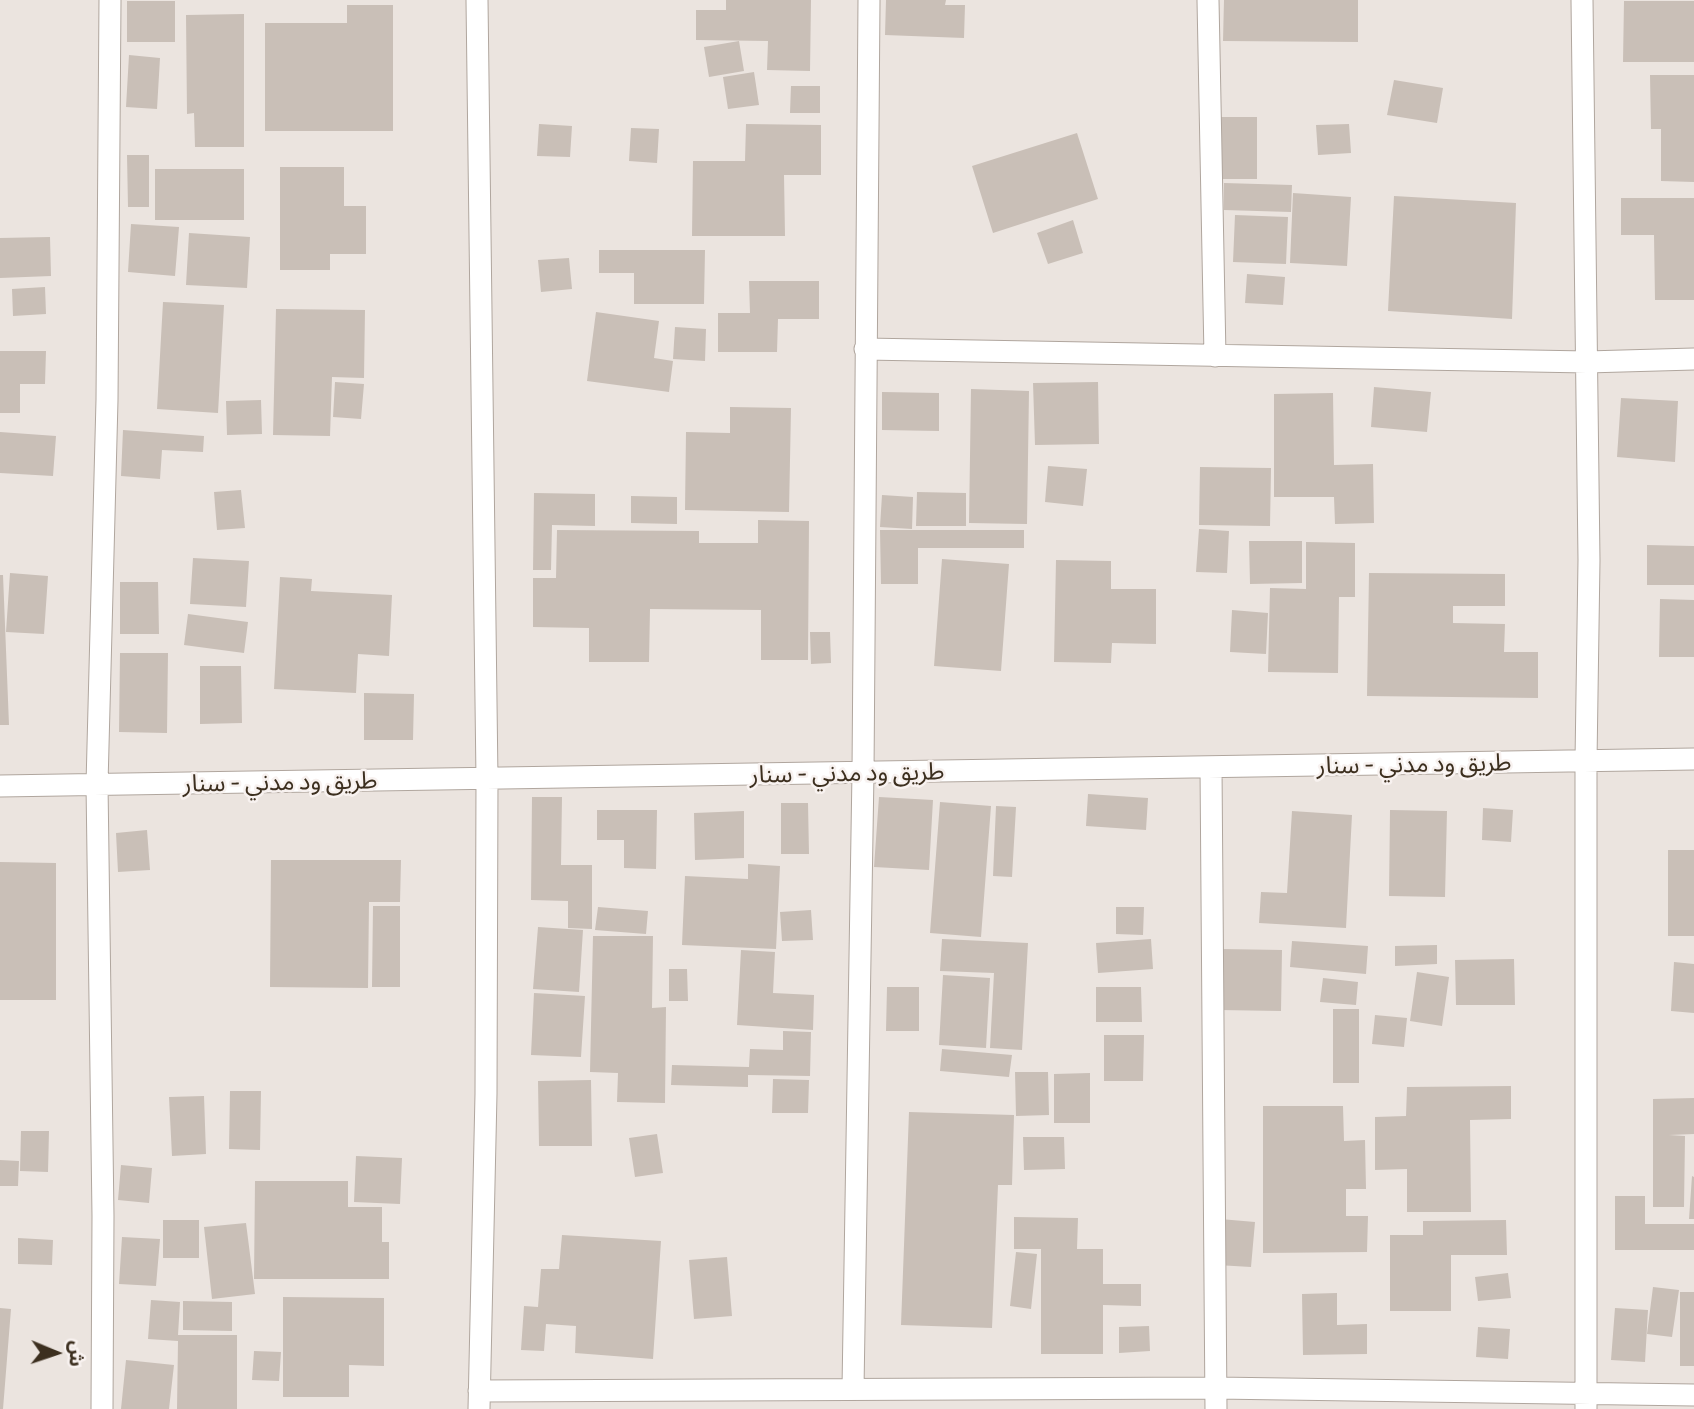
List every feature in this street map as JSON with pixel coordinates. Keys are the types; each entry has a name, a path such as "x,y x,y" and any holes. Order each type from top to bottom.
{"street":[{"path":"102,1409 103,1216 97,784 107,400 110,0"},
{"path":"477,0 487,779 486,1094 479,1400 853,1388 1216,1399 1587,1401 1694,1395"},
{"path":"853,1388 863,772 869,0"},
{"path":"1208,0 1215,356"},
{"path":"1582,0 1589,560 1586,761 1587,1401"},
{"path":"865,349 1587,362 1694,359"},
{"name":"طريق ود مدني - سنار","path":"0,786 1694,760"},
{"path":"1211,767 1216,1399"}],"building":[{"path":"726,0 811,0 810,71 767,70 768,41 696,40 696,10 726,10"},
{"path":"886,0 946,0 945,5 965,5 964,38 885,35"},
{"path":"1224,0 1358,0 1358,42 1223,41"},
{"path":"127,1 175,1 175,42 127,42"},
{"path":"1624,1 1694,1 1694,62 1623,62"},
{"path":"347,5 393,5 393,131 265,131 265,23 347,23"},
{"path":"244,14 244,147 195,147 194,113 187,114 186,15"},
{"path":"739,41 744,71 709,77 704,47"},
{"path":"129,55 160,58 157,109 126,107"},
{"path":"754,72 759,105 728,109 723,77"},
{"path":"1650,75 1694,75 1694,182 1661,181 1661,129 1651,129"},
{"path":"1394,80 1443,88 1437,123 1387,115"},
{"path":"791,86 820,86 820,113 790,113"},
{"path":"1220,117 1257,117 1257,179 1220,179"},
{"path":"539,124 572,126 570,157 537,156"},
{"path":"746,124 821,125 821,175 784,175 785,236 692,236 693,161 745,161"},
{"path":"1349,124 1351,153 1318,155 1316,125"},
{"path":"631,128 659,129 657,163 629,161"},
{"path":"1077,133 1098,199 993,233 972,166"},
{"path":"127,155 149,155 149,207 128,207"},
{"path":"280,167 344,167 344,206 366,206 366,254 330,254 330,270 280,270"},
{"path":"155,169 244,169 244,220 155,220"},
{"path":"1224,183 1292,185 1291,212 1224,210"},
{"path":"1293,193 1351,197 1347,266 1290,263"},
{"path":"1394,196 1516,203 1512,319 1388,311"},
{"path":"1621,198 1694,198 1694,300 1655,300 1654,235 1621,235"},
{"path":"1235,215 1288,217 1286,264 1233,262"},
{"path":"1073,220 1083,253 1048,264 1037,233"},
{"path":"131,224 179,227 175,276 128,272"},
{"path":"189,233 250,237 247,288 186,285"},
{"path":"50,237 51,276 0,278 0,238"},
{"path":"599,250 705,250 704,304 634,304 634,273 599,273"},
{"path":"569,258 572,289 541,292 538,260"},
{"path":"1247,274 1285,277 1283,305 1245,303"},
{"path":"749,281 819,281 819,319 778,319 777,352 718,352 718,313 750,313"},
{"path":"45,287 46,314 13,316 12,289"},
{"path":"163,302 224,305 218,413 157,409"},
{"path":"276,309 365,310 364,378 332,377 330,436 273,435"},
{"path":"596,312 659,321 654,358 673,361 669,392 587,381"},
{"path":"675,327 706,329 705,361 673,359"},
{"path":"0,351 46,351 45,384 20,384 20,413 0,413"},
{"path":"335,382 364,384 361,419 333,417"},
{"path":"1098,382 1099,444 1035,445 1033,383"},
{"path":"1374,387 1431,392 1427,432 1371,427"},
{"path":"971,389 1029,391 1027,524 969,523"},
{"path":"882,392 939,393 939,431 882,430"},
{"path":"1333,393 1334,465 1373,464 1374,523 1335,524 1334,497 1274,497 1274,394"},
{"path":"1621,398 1678,401 1675,462 1617,457"},
{"path":"261,400 262,434 227,435 226,401"},
{"path":"730,407 791,408 789,512 685,510 686,432 730,433"},
{"path":"123,430 204,436 203,452 162,450 160,479 121,476"},
{"path":"0,432 56,436 53,476 0,473"},
{"path":"1048,466 1087,469 1083,506 1045,502"},
{"path":"1200,467 1271,468 1270,526 1199,525"},
{"path":"241,490 245,528 217,530 214,492"},
{"path":"917,492 966,493 966,526 916,526"},
{"path":"534,493 595,494 595,526 552,525 551,570 533,570"},
{"path":"882,495 913,497 912,529 880,527"},
{"path":"631,496 677,497 677,524 631,523"},
{"path":"758,520 809,521 808,660 761,660 761,610 650,609 649,662 589,662 589,628 533,627 533,578 556,578 557,530 699,531 699,543 758,543"},
{"path":"1199,529 1229,531 1227,573 1196,572"},
{"path":"880,530 1024,530 1024,548 918,548 918,584 881,584"},
{"path":"1249,541 1302,541 1302,583 1250,584"},
{"path":"1306,542 1355,543 1355,597 1339,597 1338,673 1268,672 1270,588 1306,589"},
{"path":"1647,545 1694,546 1694,585 1647,585"},
{"path":"193,558 249,561 246,607 190,604"},
{"path":"942,559 1009,564 1001,671 934,666"},
{"path":"1056,560 1111,561 1111,589 1156,589 1156,644 1112,643 1111,663 1054,662"},
{"path":"10,573 48,576 44,634 6,632"},
{"path":"1369,573 1505,574 1505,606 1453,606 1453,623 1505,624 1504,652 1538,652 1538,698 1367,696"},
{"path":"0,575 3,575 9,725 0,725"},
{"path":"280,577 312,579 311,591 392,595 389,656 358,654 356,693 274,689"},
{"path":"120,582 158,582 159,634 120,634"},
{"path":"1660,599 1694,600 1694,657 1659,657"},
{"path":"1232,610 1268,613 1266,654 1230,652"},
{"path":"188,614 248,622 244,653 184,645"},
{"path":"810,632 830,632 831,663 811,664"},
{"path":"120,653 168,653 167,733 119,732"},
{"path":"200,666 241,666 242,723 200,724"},
{"path":"364,693 414,694 413,740 364,740"},
{"path":"1088,794 1148,798 1146,830 1086,826"},
{"path":"532,797 562,797 561,865 592,865 592,929 568,928 568,901 531,900"},
{"path":"879,797 933,800 929,870 874,867"},
{"path":"940,802 991,806 981,937 930,933"},
{"path":"781,803 808,803 809,854 781,854"},
{"path":"996,806 1016,807 1012,877 993,876"},
{"path":"1483,808 1513,810 1511,842 1482,840"},
{"path":"597,810 657,810 656,869 624,868 624,840 597,840"},
{"path":"1390,810 1447,811 1445,897 1389,896"},
{"path":"744,811 744,858 695,860 694,813"},
{"path":"1292,811 1352,815 1346,928 1259,923 1261,892 1287,893"},
{"path":"147,830 150,870 118,872 116,833"},
{"path":"1668,850 1694,850 1694,936 1668,936"},
{"path":"271,860 401,860 400,902 369,902 368,988 270,987"},
{"path":"0,862 56,863 56,1000 0,1000"},
{"path":"748,864 780,866 776,949 682,945 685,876 748,879"},
{"path":"373,906 400,906 400,987 372,987"},
{"path":"598,907 648,911 646,934 595,930"},
{"path":"1116,907 1144,907 1143,935 1116,934"},
{"path":"811,910 813,940 782,941 780,912"},
{"path":"538,927 583,930 579,992 533,989"},
{"path":"593,936 653,936 652,1008 666,1007 665,1103 617,1102 618,1073 590,1072"},
{"path":"942,939 1028,943 1022,1050 990,1048 994,973 940,971"},
{"path":"1151,939 1153,969 1098,973 1096,943"},
{"path":"1292,941 1368,946 1366,974 1290,967"},
{"path":"1437,945 1437,964 1395,966 1395,946"},
{"path":"1221,949 1282,950 1281,1011 1219,1010"},
{"path":"741,950 775,952 773,993 814,995 813,1030 737,1025"},
{"path":"1514,959 1515,1005 1456,1005 1455,960"},
{"path":"1674,962 1694,964 1694,1013 1671,1011"},
{"path":"669,969 687,969 688,1001 669,1001"},
{"path":"1417,972 1449,977 1442,1026 1410,1021"},
{"path":"943,975 990,978 986,1048 939,1045"},
{"path":"1323,978 1358,982 1356,1005 1320,1002"},
{"path":"887,987 919,987 919,1031 886,1031"},
{"path":"1096,987 1141,987 1142,1022 1096,1022"},
{"path":"534,993 585,996 581,1057 531,1055"},
{"path":"1333,1009 1359,1009 1359,1083 1333,1083"},
{"path":"1375,1015 1407,1018 1404,1047 1372,1044"},
{"path":"783,1031 811,1032 810,1076 748,1075 748,1087 671,1085 672,1065 749,1067 750,1049 783,1050"},
{"path":"1104,1035 1144,1035 1143,1081 1104,1081"},
{"path":"942,1049 1012,1055 1009,1077 940,1071"},
{"path":"1015,1072 1048,1072 1049,1115 1016,1116"},
{"path":"1090,1073 1090,1123 1054,1123 1054,1074"},
{"path":"773,1079 809,1080 808,1113 772,1113"},
{"path":"591,1080 592,1146 539,1146 538,1081"},
{"path":"1511,1086 1511,1119 1470,1120 1471,1212 1407,1212 1407,1169 1375,1170 1375,1117 1406,1116 1407,1087"},
{"path":"230,1091 261,1091 260,1150 229,1149"},
{"path":"204,1096 206,1154 172,1156 169,1097"},
{"path":"1694,1098 1694,1134 1669,1135 1685,1136 1684,1207 1653,1207 1653,1099"},
{"path":"1263,1106 1343,1106 1344,1141 1365,1140 1366,1189 1346,1189 1346,1216 1368,1216 1367,1252 1263,1253"},
{"path":"909,1112 1014,1115 1012,1185 998,1185 992,1328 901,1325"},
{"path":"21,1131 49,1131 48,1172 20,1171"},
{"path":"657,1134 663,1173 635,1177 629,1138"},
{"path":"1023,1137 1064,1137 1065,1169 1024,1170"},
{"path":"356,1156 402,1158 400,1204 354,1202"},
{"path":"0,1160 19,1161 18,1186 0,1186"},
{"path":"121,1165 152,1168 149,1203 118,1200"},
{"path":"1692,1176 1694,1219 1689,1219"},
{"path":"255,1181 348,1181 348,1207 382,1207 382,1242 389,1242 389,1279 254,1279"},
{"path":"1615,1196 1645,1196 1645,1224 1694,1224 1694,1250 1615,1250"},
{"path":"1014,1217 1078,1218 1077,1249 1103,1249 1103,1284 1141,1284 1141,1306 1103,1305 1103,1354 1041,1354 1041,1249 1014,1249"},
{"path":"1220,1219 1255,1222 1251,1267 1217,1265"},
{"path":"163,1220 199,1220 199,1258 163,1258"},
{"path":"1506,1220 1507,1255 1451,1255 1451,1311 1390,1311 1390,1235 1423,1235 1423,1221"},
{"path":"246,1223 255,1294 212,1299 204,1227"},
{"path":"562,1235 661,1241 653,1359 575,1353 576,1326 546,1324 544,1351 521,1350 524,1306 538,1307 541,1269 559,1269"},
{"path":"122,1237 160,1239 156,1286 119,1284"},
{"path":"18,1238 53,1240 52,1265 18,1264"},
{"path":"1016,1252 1037,1254 1031,1309 1010,1306"},
{"path":"727,1257 732,1316 694,1319 689,1260"},
{"path":"1508,1273 1511,1298 1478,1301 1475,1277"},
{"path":"1653,1287 1679,1290 1672,1337 1647,1334"},
{"path":"1680,1292 1694,1292 1694,1366 1680,1366"},
{"path":"1337,1293 1337,1325 1367,1324 1367,1354 1303,1355 1302,1294"},
{"path":"283,1297 384,1298 384,1366 349,1365 349,1397 283,1397"},
{"path":"151,1300 180,1302 178,1335 237,1335 237,1409 177,1409 178,1341 148,1339"},
{"path":"183,1301 232,1302 232,1331 183,1330"},
{"path":"0,1308 11,1309 3,1409 0,1409"},
{"path":"1615,1308 1648,1310 1645,1362 1611,1360"},
{"path":"1149,1326 1150,1351 1119,1353 1119,1327"},
{"path":"1478,1327 1510,1329 1508,1359 1476,1357"},
{"path":"254,1351 281,1352 279,1381 252,1380"},
{"path":"126,1360 174,1365 169,1409 121,1409"}]}
